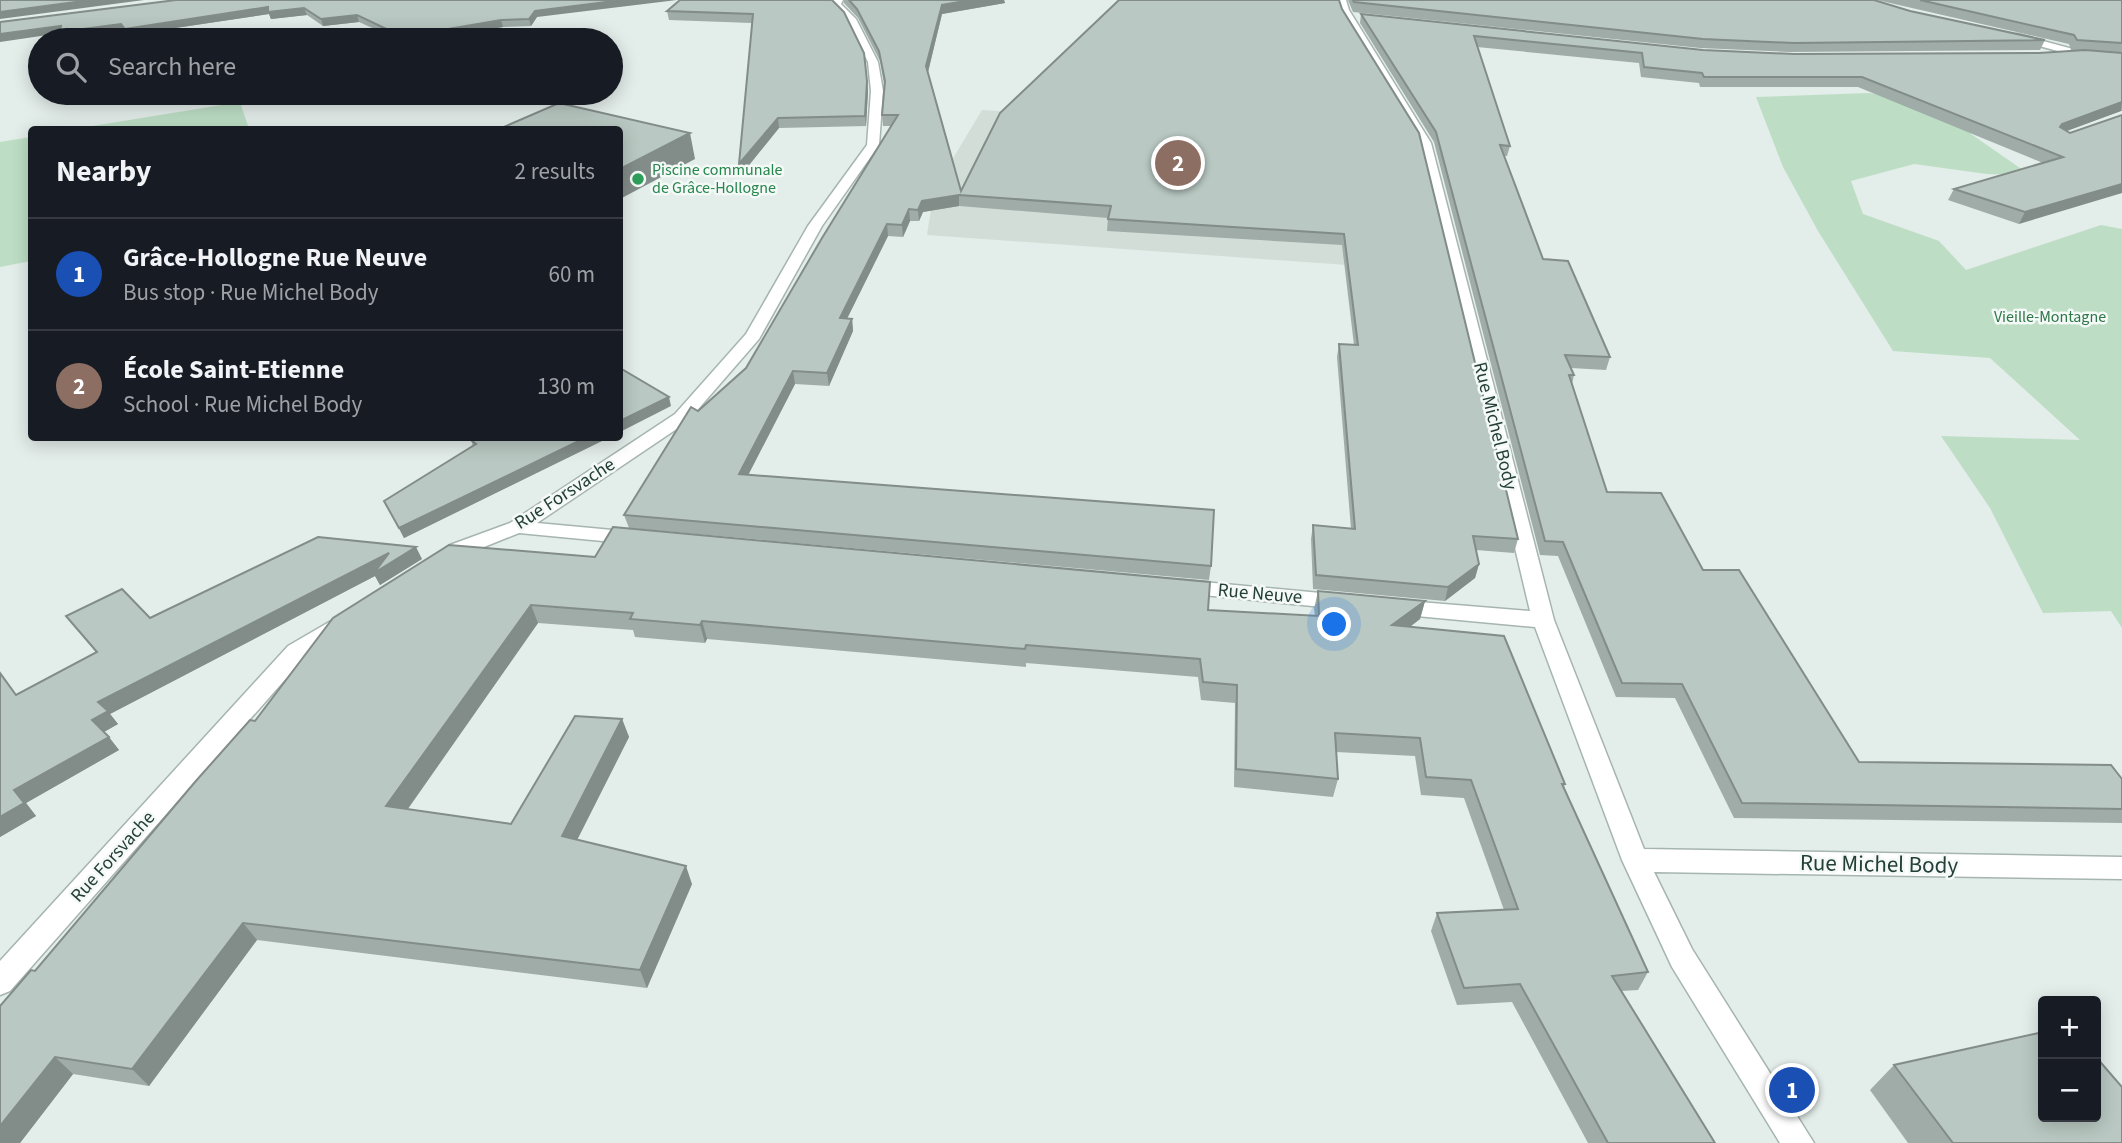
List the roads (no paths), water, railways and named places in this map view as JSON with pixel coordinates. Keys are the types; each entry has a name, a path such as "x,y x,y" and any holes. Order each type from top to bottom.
{"street":[{"name":"Rue Forsvache","path":"423,572 457,550 517,527 681,418 753,336 815,226 873,145 877,91 873,62 851,19 836,4 838,0"},
{"name":"Rue Michel Body","path":"1350,12 1425,143 1543,620 1635,860 1682,958 1798,1143"},
{"path":"2005,35 2085,57 2046,57"},
{"path":"517,527 655,540"},
{"name":"Rue Neuve","path":"1154,585 1543,620"},
{"name":"Rue Forsvache","path":"0,982 296,652 365,608"},
{"name":"Rue Michel Body","path":"1635,860 2122,868"}],"place":[{"name":"École Saint-Etienne","path":"1178,163"},
{"name":"Piscine communale de Grâce-Hollogne","path":"638,179"},
{"name":"Grâce-Hollogne Rue Neuve","path":"1792,1090"}],"park label":[{"name":"Vieille-Montagne","path":"2050,317"}]}
